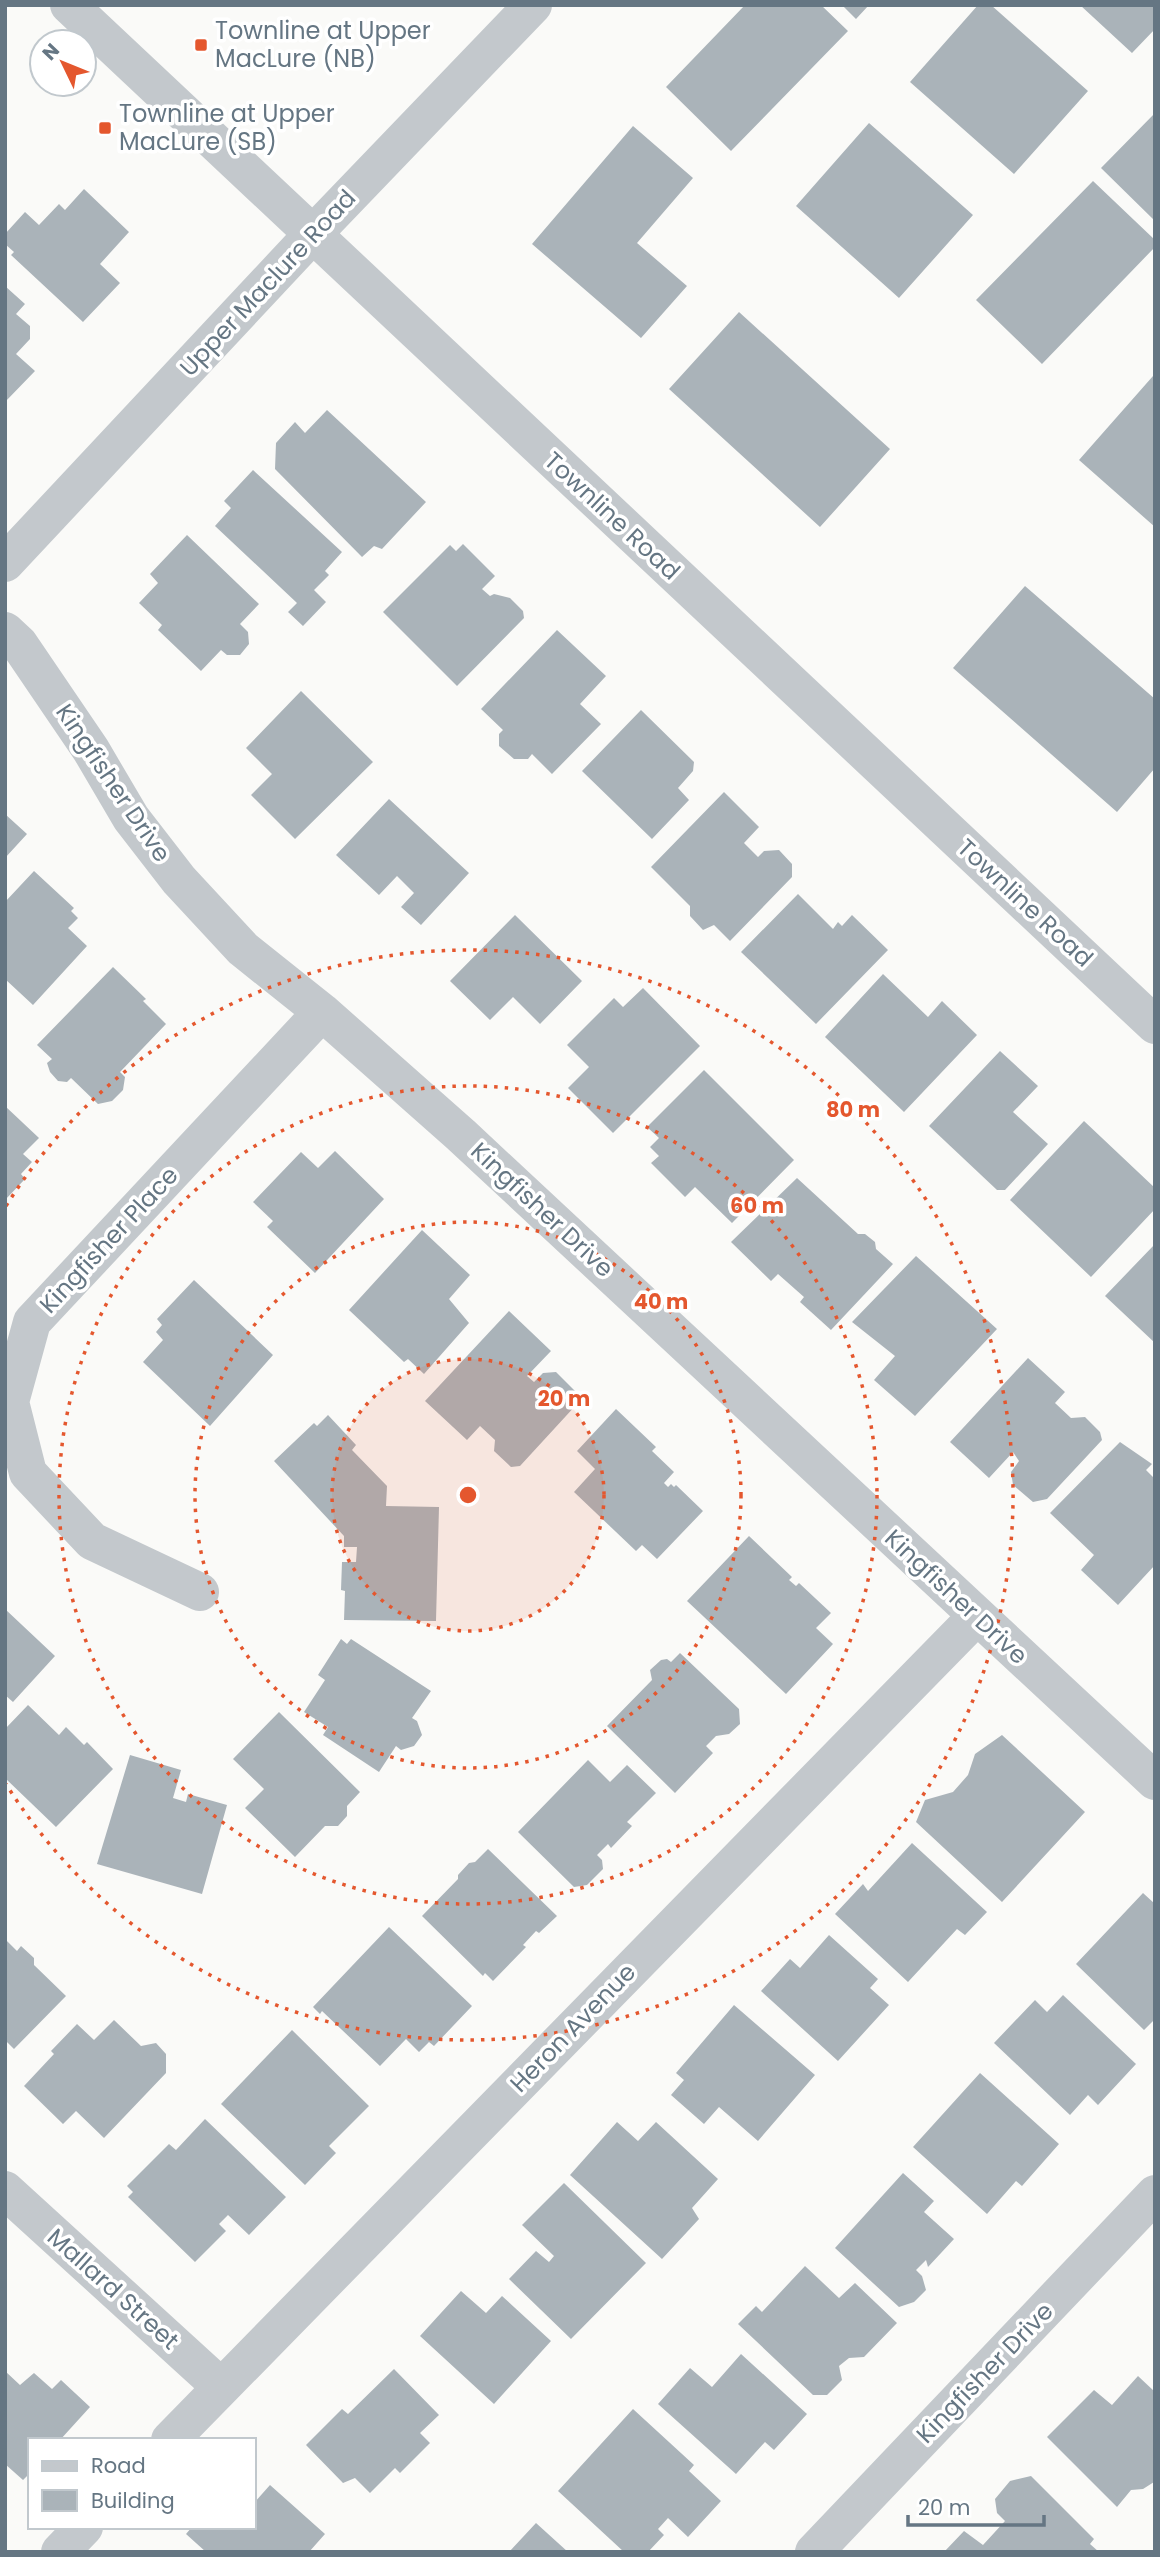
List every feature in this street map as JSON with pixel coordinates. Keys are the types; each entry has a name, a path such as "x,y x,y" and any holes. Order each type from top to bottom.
{"street":[{"name":"Townline Road","path":"69,5 1155,1025"},
{"name":"Upper Maclure Road","path":"5,563 312,235 533,5"},
{"name":"Kingfisher Drive","path":"5,631 19,644 91,750 131,818 180,880 243,949 322,1012 461,1135 1155,1781"},
{"name":"Kingfisher Place","path":"200,1592 92,1541 28,1473 10,1402 32,1322 322,1012"},
{"name":"Heron Avenue","path":"172,2438 976,1617"},
{"name":"Mallard Street","path":"5,2190 222,2387"},
{"name":"Kingfisher Drive","path":"814,2552 1155,2194"},
{"path":"60,2552 82,2529"}],"building":[{"path":"745,5 821,5 848,31 731,151 666,87"},
{"path":"842,5 869,5 856,19"},
{"path":"978,5 991,5 1088,91 1014,174 910,82"},
{"path":"1080,5 1155,5 1155,29 1132,53"},
{"path":"1155,113 1155,221 1101,168"},
{"path":"869,123 973,215 899,298 796,206"},
{"path":"633,126 693,178 637,243 687,286 641,338 532,244"},
{"path":"1093,181 1155,240 1155,247 1042,364 976,300"},
{"path":"84,189 129,232 100,264 120,283 83,322 11,255 14,252 5,244 5,234 25,212 39,225 59,204 65,210"},
{"path":"5,286 25,304 16,314 30,326 30,339 16,354 35,371 5,402"},
{"path":"739,312 890,449 820,527 669,389"},
{"path":"1153,376 1155,378 1155,527 1079,460"},
{"path":"327,410 426,502 382,549 374,546 362,557 275,469 276,443 295,422 305,433"},
{"path":"253,470 342,552 325,571 329,575 314,590 326,602 303,626 288,612 297,603 215,526 231,508 224,501"},
{"path":"187,535 259,604 240,624 248,632 249,644 240,655 227,655 221,650 201,671 158,630 162,625 139,603 158,583 150,574"},
{"path":"463,544 495,576 482,589 490,596 494,594 510,598 523,611 524,618 457,686 383,612 450,545 456,551"},
{"path":"1025,586 1155,699 1155,768 1117,812 953,668"},
{"path":"557,630 606,676 580,704 601,724 552,774 532,754 528,759 514,759 499,746 499,734 503,730 481,709"},
{"path":"301,691 373,762 295,839 251,795 272,774 246,748"},
{"path":"641,710 694,762 693,771 678,788 689,800 652,839 582,771"},
{"path":"724,792 759,827 744,843 758,857 764,851 779,850 792,864 792,877 730,941 714,925 703,930 690,916 690,906 651,867"},
{"path":"389,799 469,873 421,925 401,907 414,893 397,876 379,895 336,855"},
{"path":"5,814 27,834 5,858"},
{"path":"34,871 74,908 71,911 78,918 68,928 87,946 33,1005 5,979 5,902"},
{"path":"798,894 833,929 838,922 842,926 852,915 888,950 816,1024 741,952"},
{"path":"515,915 582,981 540,1024 513,997 490,1020 450,981"},
{"path":"113,967 146,999 143,1001 166,1024 120,1072 125,1077 123,1090 112,1101 98,1104 71,1078 67,1082 58,1081 50,1072 47,1063 52,1059 37,1045"},
{"path":"883,974 928,1017 942,1001 977,1035 904,1112 825,1037"},
{"path":"643,988 700,1046 613,1133 568,1088 589,1067 567,1045 614,998 623,1007"},
{"path":"1000,1051 1038,1086 1013,1112 1048,1144 1005,1190 997,1190 929,1126"},
{"path":"704,1070 794,1160 732,1223 695,1187 685,1197 651,1163 659,1156 650,1147 659,1138 647,1127"},
{"path":"5,1106 39,1138 23,1154 32,1162 21,1174 25,1179 5,1200"},
{"path":"1084,1121 1155,1188 1155,1209 1091,1277 1010,1200"},
{"path":"335,1151 384,1199 315,1273 267,1227 273,1221 253,1202 301,1152 318,1168"},
{"path":"797,1178 858,1234 865,1234 875,1242 876,1249 893,1264 831,1330 800,1302 804,1297 778,1274 771,1281 731,1242"},
{"path":"422,1230 470,1275 449,1299 469,1323 424,1374 408,1359 404,1362 349,1310"},
{"path":"1155,1244 1155,1343 1105,1296"},
{"path":"916,1256 997,1329 915,1416 874,1380 895,1356 852,1322"},
{"path":"194,1280 273,1355 210,1426 143,1362 163,1340 156,1332 162,1325 157,1319"},
{"path":"509,1311 551,1351 527,1376 534,1382 543,1373 556,1372 577,1393 577,1404 520,1466 511,1467 494,1451 495,1440 480,1426 467,1440 425,1401"},
{"path":"1028,1358 1065,1392 1055,1403 1071,1418 1085,1417 1100,1432 1102,1440 1047,1499 1033,1502 1013,1485 1011,1472 1019,1461 1013,1452 989,1478 950,1442"},
{"path":"616,1409 656,1447 652,1451 674,1472 664,1483 668,1487 671,1484 674,1487 676,1485 703,1511 657,1559 642,1545 636,1551 574,1492 595,1469 577,1451"},
{"path":"328,1415 356,1445 352,1450 387,1486 386,1506 439,1507 436,1621 344,1620 342,1562 356,1562 357,1547 344,1547 344,1536 274,1461 314,1423 317,1426"},
{"path":"1120,1442 1152,1464 1146,1470 1155,1479 1155,1565 1118,1605 1081,1570 1094,1555 1050,1513"},
{"path":"749,1536 792,1577 789,1580 796,1586 799,1583 831,1613 816,1628 833,1644 786,1694 687,1601"},
{"path":"5,1609 55,1656 13,1702 5,1695"},
{"path":"341,1639 347,1644 351,1639 431,1691 412,1718 417,1721 422,1735 414,1746 401,1750 396,1746 379,1772 323,1735 328,1727 304,1712 325,1680 318,1675"},
{"path":"680,1653 739,1709 740,1724 729,1734 716,1736 706,1746 713,1753 675,1793 607,1726 652,1680 650,1670 661,1660 667,1659 671,1662"},
{"path":"28,1705 59,1735 66,1727 84,1745 87,1742 113,1769 56,1827 5,1778 5,1729"},
{"path":"279,1712 360,1792 347,1806 347,1816 338,1826 325,1826 295,1857 245,1808 264,1789 233,1759"},
{"path":"1002,1735 1085,1812 1002,1902 916,1822 925,1800 953,1792 968,1775 975,1754"},
{"path":"130,1755 181,1770 173,1798 186,1802 188,1794 227,1805 202,1894 97,1864"},
{"path":"588,1760 610,1782 627,1765 656,1793 627,1822 632,1826 611,1848 608,1844 597,1855 602,1860 603,1869 587,1885 574,1887 518,1832"},
{"path":"912,1843 987,1912 965,1935 957,1929 908,1982 835,1914 863,1884 868,1891"},
{"path":"488,1849 557,1916 539,1933 536,1931 523,1945 526,1947 493,1981 485,1973 483,1976 422,1916 458,1879 458,1875 469,1863 475,1862"},
{"path":"1143,1893 1155,1904 1155,2019 1144,2030 1076,1964"},
{"path":"389,1927 472,2006 434,2046 429,2042 419,2052 406,2039 380,2066 322,2011 320,2014 313,2007"},
{"path":"829,1935 878,1979 870,1988 889,2005 838,2061 761,1991 790,1959 800,1968"},
{"path":"5,1939 17,1951 21,1946 34,1958 34,1965 66,1996 14,2049 5,2040"},
{"path":"1063,1995 1136,2064 1098,2105 1088,2095 1070,2115 994,2043 1035,2000 1047,2012"},
{"path":"734,2005 815,2075 758,2141 719,2107 704,2124 671,2095 684,2080 676,2073"},
{"path":"114,2020 141,2046 156,2043 166,2054 166,2073 104,2138 76,2111 63,2124 24,2086 54,2054 51,2051 77,2024 94,2040"},
{"path":"292,2030 369,2106 329,2146 336,2153 305,2185 221,2104"},
{"path":"980,2073 1059,2144 1022,2186 1016,2181 987,2214 913,2147"},
{"path":"205,2119 286,2197 249,2235 228,2215 219,2224 226,2231 195,2262 128,2197 133,2192 127,2186 169,2144 176,2150"},
{"path":"617,2122 638,2141 656,2122 718,2179 692,2208 699,2219 662,2259 570,2175"},
{"path":"903,2173 934,2201 924,2212 954,2239 928,2267 926,2260 916,2270 922,2276 926,2290 914,2302 899,2307 835,2248"},
{"path":"564,2183 646,2263 571,2339 509,2279 536,2251 549,2262 554,2256 522,2225"},
{"path":"805,2266 839,2298 855,2283 897,2323 864,2357 849,2358 839,2366 842,2380 827,2395 813,2395 738,2324 756,2306 762,2312"},
{"path":"461,2291 486,2313 502,2296 551,2341 494,2404 420,2336"},
{"path":"741,2354 807,2414 774,2450 765,2442 736,2474 658,2404 690,2368 712,2387"},
{"path":"394,2369 439,2415 420,2433 430,2443 400,2473 395,2468 370,2493 355,2478 343,2483 306,2445 342,2409 348,2414"},
{"path":"5,2371 20,2385 34,2373 52,2389 61,2380 90,2407 62,2438 28,2438 28,2475 23,2480 5,2464"},
{"path":"1138,2376 1155,2392 1154,2482 1143,2489 1131,2490 1117,2507 1047,2437 1094,2390 1112,2405"},
{"path":"633,2409 694,2465 689,2471 721,2501 688,2537 668,2518 658,2529 664,2535 648,2552 624,2552 558,2491"},
{"path":"1031,2476 1094,2539 1090,2544 1099,2552 944,2552 964,2531 983,2545 1005,2521 997,2513 995,2499 1010,2481"},
{"path":"270,2485 325,2534 309,2552 206,2552 186,2534 190,2529 256,2529 256,2501"},
{"path":"536,2523 568,2552 509,2552"}],"place":[{"name":"Townline at Upper MacLure (NB)","path":"201,45"},
{"name":"Townline at Upper MacLure (SB)","path":"105,128"}]}
